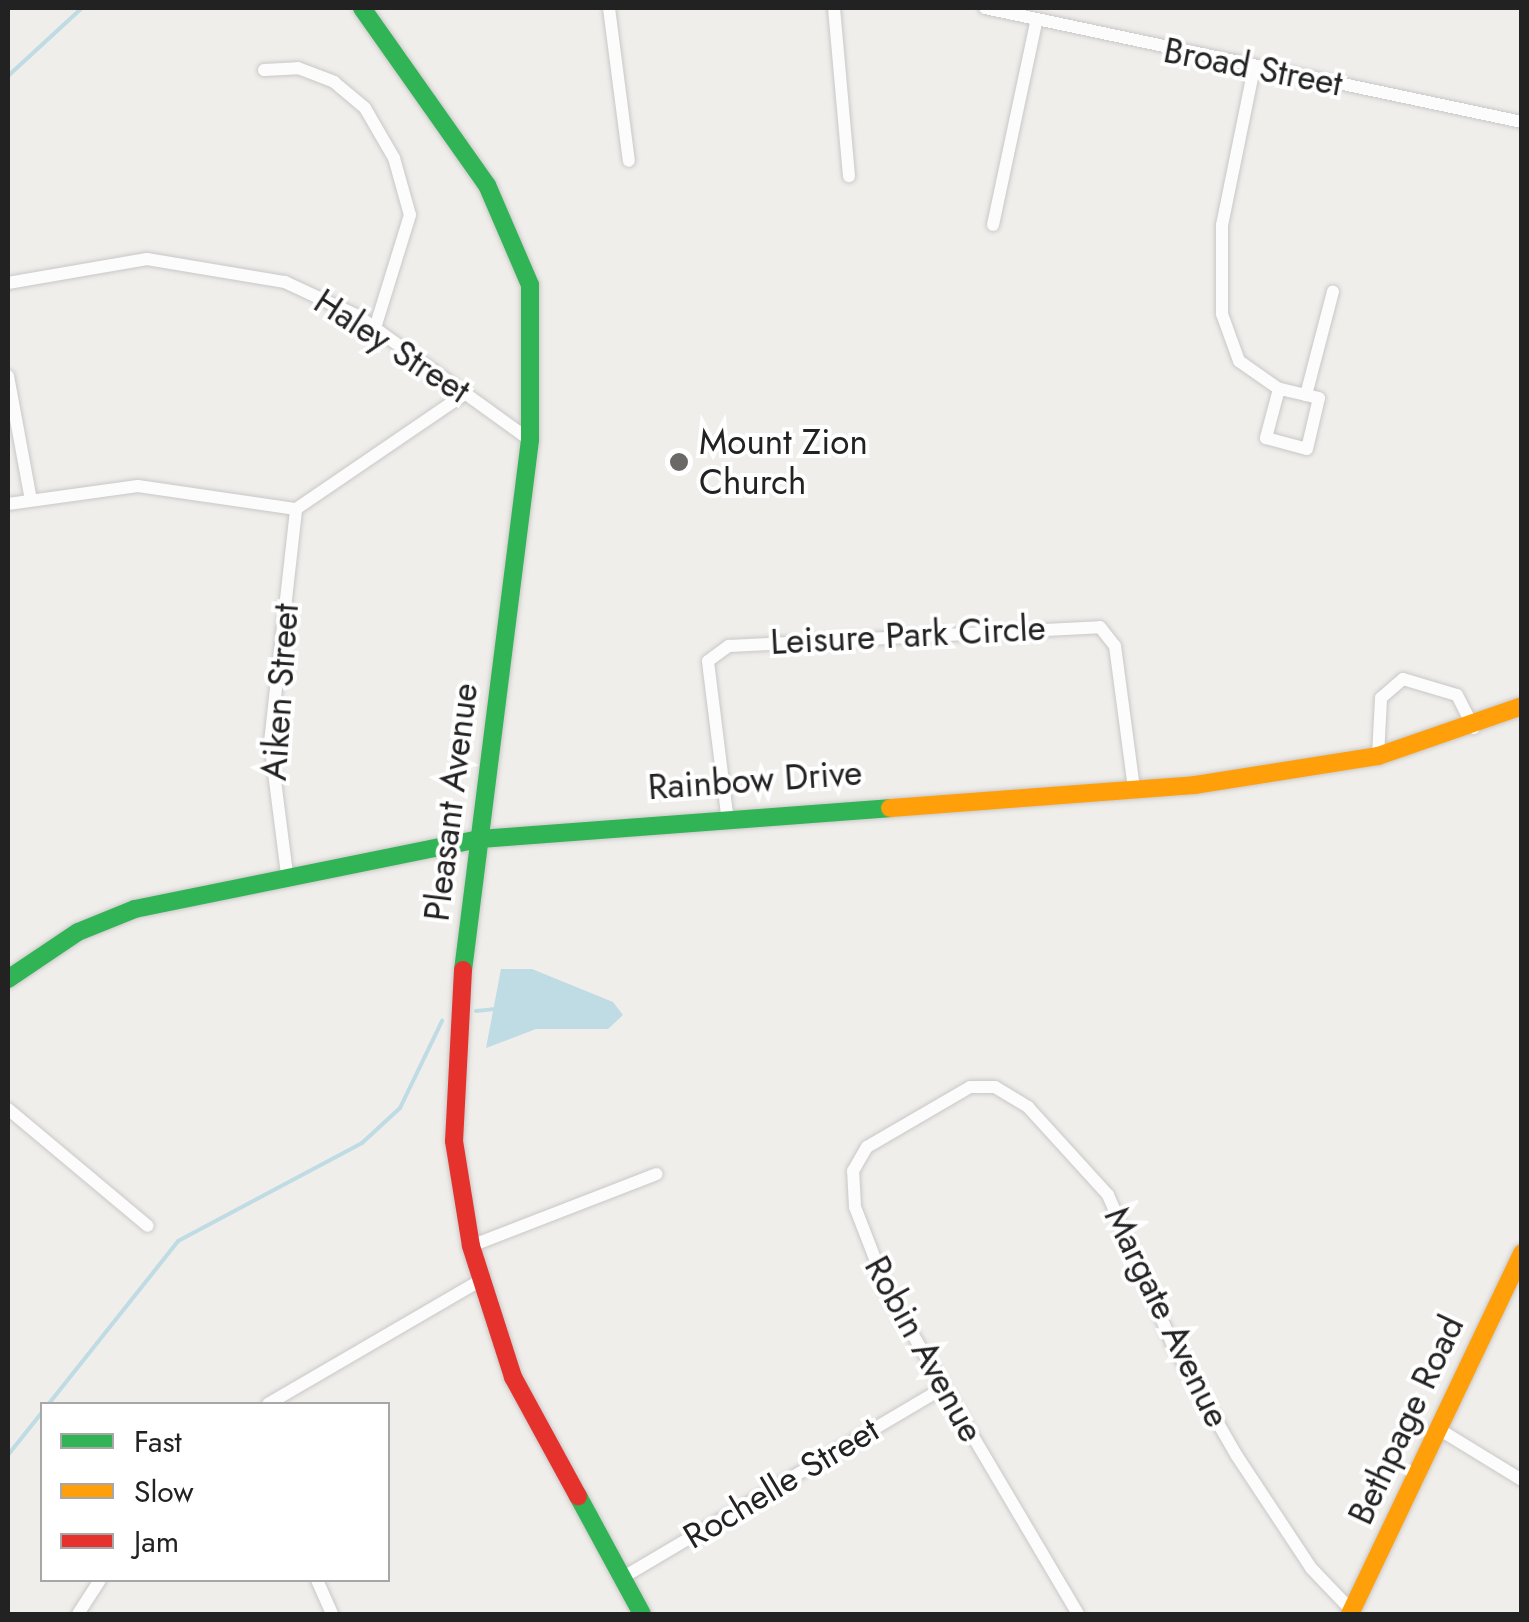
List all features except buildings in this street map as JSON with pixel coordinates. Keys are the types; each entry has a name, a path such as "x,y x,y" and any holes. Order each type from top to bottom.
{"street":[{"name":"Pleasant Avenue","path":"362,8 447,121 523,256 536,352 530,440 454,1052 456,1157 470,1246 538,1436 642,1614"},
{"path":"609,8 629,161"},
{"path":"834,8 849,176"},
{"name":"Broad Street","path":"985,8 1036,23 1522,122"},
{"path":"993,225 1036,23"},
{"path":"264,70 298,68 334,82 365,108 394,158 410,215 375,328"},
{"path":"1254,68 1222,225 1222,314 1239,361 1279,389 1319,398 1307,449 1266,438 1279,389"},
{"name":"Haley Street","path":"8,283 124,261 226,268 322,296 375,328 530,440"},
{"path":"1306,395 1333,291"},
{"path":"8,376 30,500"},
{"path":"8,504 161,487 296,508 466,393"},
{"name":"Aiken Street","path":"287,874 270,742 296,508"},
{"name":"Leisure Park Circle","path":"727,814 708,661 729,646 1100,628 1115,646 1134,789"},
{"path":"1378,756 1381,698 1403,679 1457,695 1474,728"},
{"name":"Rainbow Drive","path":"8,980 78,932 135,910 287,874 479,838 727,814 1134,789 1378,756 1474,728 1522,706"},
{"name":"Robin Avenue","path":"995,1087 940,1100 867,1148 853,1171 870,1253 943,1388 1078,1614"},
{"name":"Margate Avenue","path":"995,1087 1028,1107 1108,1195 1183,1365 1296,1547 1352,1614"},
{"path":"8,1109 148,1226"},
{"path":"470,1246 657,1174"},
{"name":"Bethpage Road","path":"1352,1614 1437,1428 1519,1265"},
{"path":"271,1402 481,1280"},
{"name":"Rochelle Street","path":"620,1579 943,1388"},
{"path":"1437,1428 1522,1480"},
{"path":"78,1614 99,1582"},
{"path":"318,1582 332,1614"}],"water":[{"path":"501,969 532,969 613,1002 623,1015 608,1029 536,1029 486,1048"}],"waterway":[{"path":"8,76 82,8"},
{"path":"476,1011 494,1009"},
{"path":"50,1402 178,1241 362,1143 400,1108 442,1021"},
{"path":"8,1455 40,1415"}],"traffic: fast":[{"path":"362,8 487,185 530,285 530,440 463,970"},
{"path":"8,979 78,932 135,909 479,839 890,808"},
{"path":"578,1496 642,1614"}],"traffic: slow":[{"path":"890,808 1195,785 1378,756 1522,706"},
{"path":"1350,1614 1522,1253"}],"traffic: jam":[{"path":"463,970 454,1141 471,1246 513,1377 578,1496"}],"place":[{"name":"Mount Zion Church","path":"679,462"}]}
